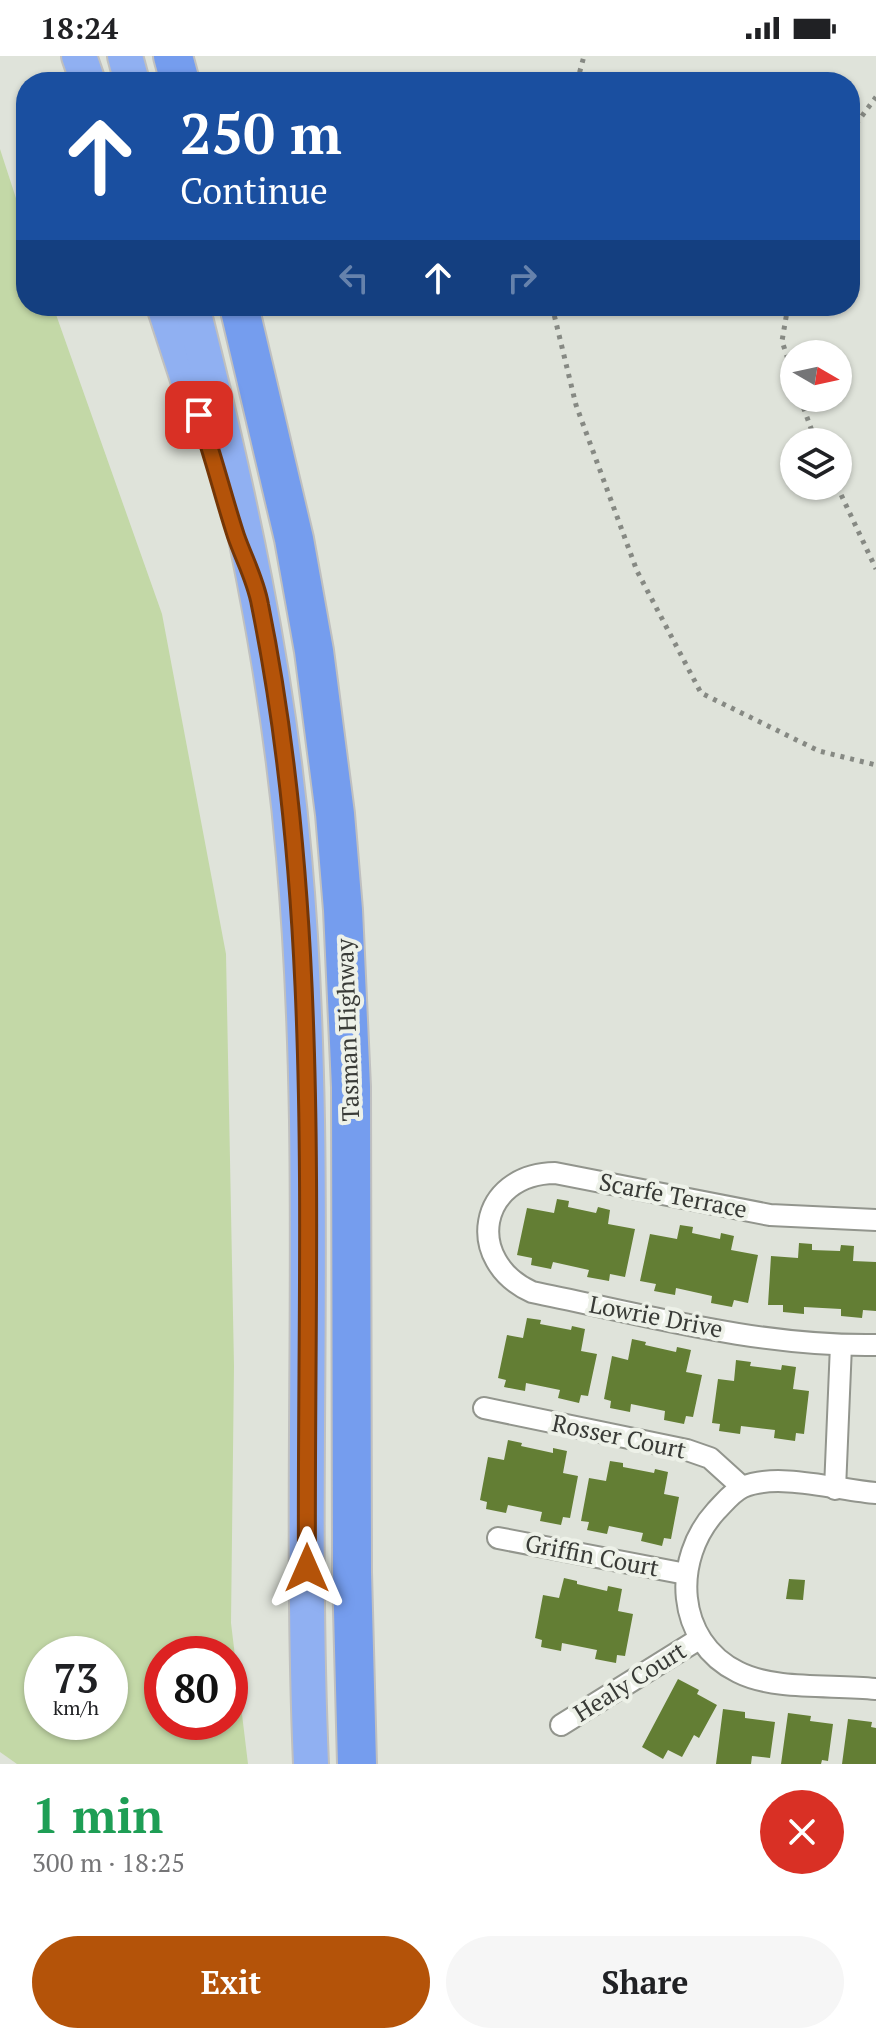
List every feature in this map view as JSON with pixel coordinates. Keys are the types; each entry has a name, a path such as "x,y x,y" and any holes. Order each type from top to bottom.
{"highway":[{"path":"167,316 232,524 260,601"},
{"name":"Tasman Highway","path":"194,316 231,464 260,601 287,784 302,964 306,1074 307,1661 311,1764"},
{"name":"Tasman Highway","path":"241,316 294,539 314,651 342,894 351,1087 352,1612 357,1764"}],"street":[{"name":"Scarfe Terrace","path":"489,1217 496,1202 524,1179 540,1173 555,1173 770,1215 876,1220"},
{"name":"Lowrie Drive","path":"489,1217 488,1235 499,1268 508,1279 532,1292 744,1334 841,1345 876,1345"},
{"path":"835,1489 841,1345"},
{"name":"Rosser Court","path":"484,1408 687,1450 710,1458 742,1487"},
{"path":"876,1493 785,1482 760,1482 742,1487 708,1520 693,1546 686,1574 688,1610 699,1639 717,1659 737,1672 760,1680 876,1689"},
{"name":"Griffin Court","path":"498,1538 686,1574"},
{"name":"Healy Court","path":"561,1725 699,1639"}],"path":[{"path":"860,119 876,97"},
{"path":"554,316 576,405 637,571 701,693 819,751 876,765"},
{"path":"782,340 786,316"},
{"path":"844,500 876,569"}],"green space":[{"path":"0,149 16,198 16,316 57,316 162,614 226,954 234,1366 233,1636 144,1636 144,1740 245,1740 248,1764 17,1764 0,1752"}],"building":[{"path":"557,1199 569,1201 568,1207 596,1213 598,1207 610,1210 608,1224 635,1229 625,1277 610,1274 609,1281 587,1277 589,1270 553,1262 551,1269 531,1265 532,1258 517,1255 527,1208 554,1213"},
{"path":"680,1225 693,1227 692,1233 720,1239 721,1233 734,1236 731,1250 758,1255 748,1303 734,1300 732,1307 711,1303 712,1296 676,1288 675,1295 654,1291 656,1284 640,1281 650,1234 677,1239"},
{"path":"799,1243 812,1244 812,1250 840,1251 841,1245 854,1246 853,1261 876,1262 876,1311 863,1310 862,1318 841,1316 841,1309 804,1307 804,1314 783,1312 783,1305 768,1305 771,1256 798,1258"},
{"path":"527,1318 571,1330 572,1326 585,1329 581,1351 597,1354 588,1396 581,1395 579,1403 558,1398 560,1390 526,1383 525,1391 504,1387 506,1380 498,1378 507,1335 523,1338"},
{"path":"632,1339 676,1352 677,1347 691,1350 686,1372 702,1375 693,1417 686,1416 684,1424 664,1420 665,1411 631,1404 630,1412 610,1408 611,1401 604,1399 612,1356 628,1360"},
{"path":"736,1360 751,1362 750,1366 781,1370 782,1365 796,1367 793,1389 809,1391 804,1434 796,1433 795,1441 774,1438 775,1430 741,1426 740,1434 719,1431 720,1424 712,1423 718,1379 734,1381"},
{"path":"508,1440 553,1453 553,1448 567,1451 563,1473 578,1476 570,1518 563,1517 561,1525 540,1521 542,1512 508,1505 506,1513 486,1509 487,1502 480,1500 488,1457 504,1460"},
{"path":"610,1461 654,1473 655,1469 668,1472 664,1494 679,1497 671,1539 664,1538 662,1546 641,1541 643,1533 609,1526 607,1534 587,1530 589,1522 581,1521 589,1478 606,1481"},
{"path":"564,1578 607,1591 608,1586 622,1589 618,1611 633,1614 625,1656 617,1655 616,1663 595,1659 597,1650 562,1643 561,1651 541,1647 542,1640 535,1638 543,1595 559,1598"},
{"path":"789,1579 805,1580 803,1600 786,1599"},
{"path":"678,1679 699,1690 697,1694 717,1705 699,1738 694,1735 682,1757 668,1750 663,1759 642,1747"},
{"path":"723,1709 745,1712 745,1718 775,1722 770,1758 752,1756 751,1764 716,1764"},
{"path":"788,1713 811,1716 810,1721 833,1724 828,1761 822,1760 821,1764 781,1764"},
{"path":"848,1719 872,1722 871,1727 876,1728 876,1764 842,1764"}],"route":[{"path":"199,415 232,524 260,601 275,693 295,860 306,1074 307,1568"}]}
